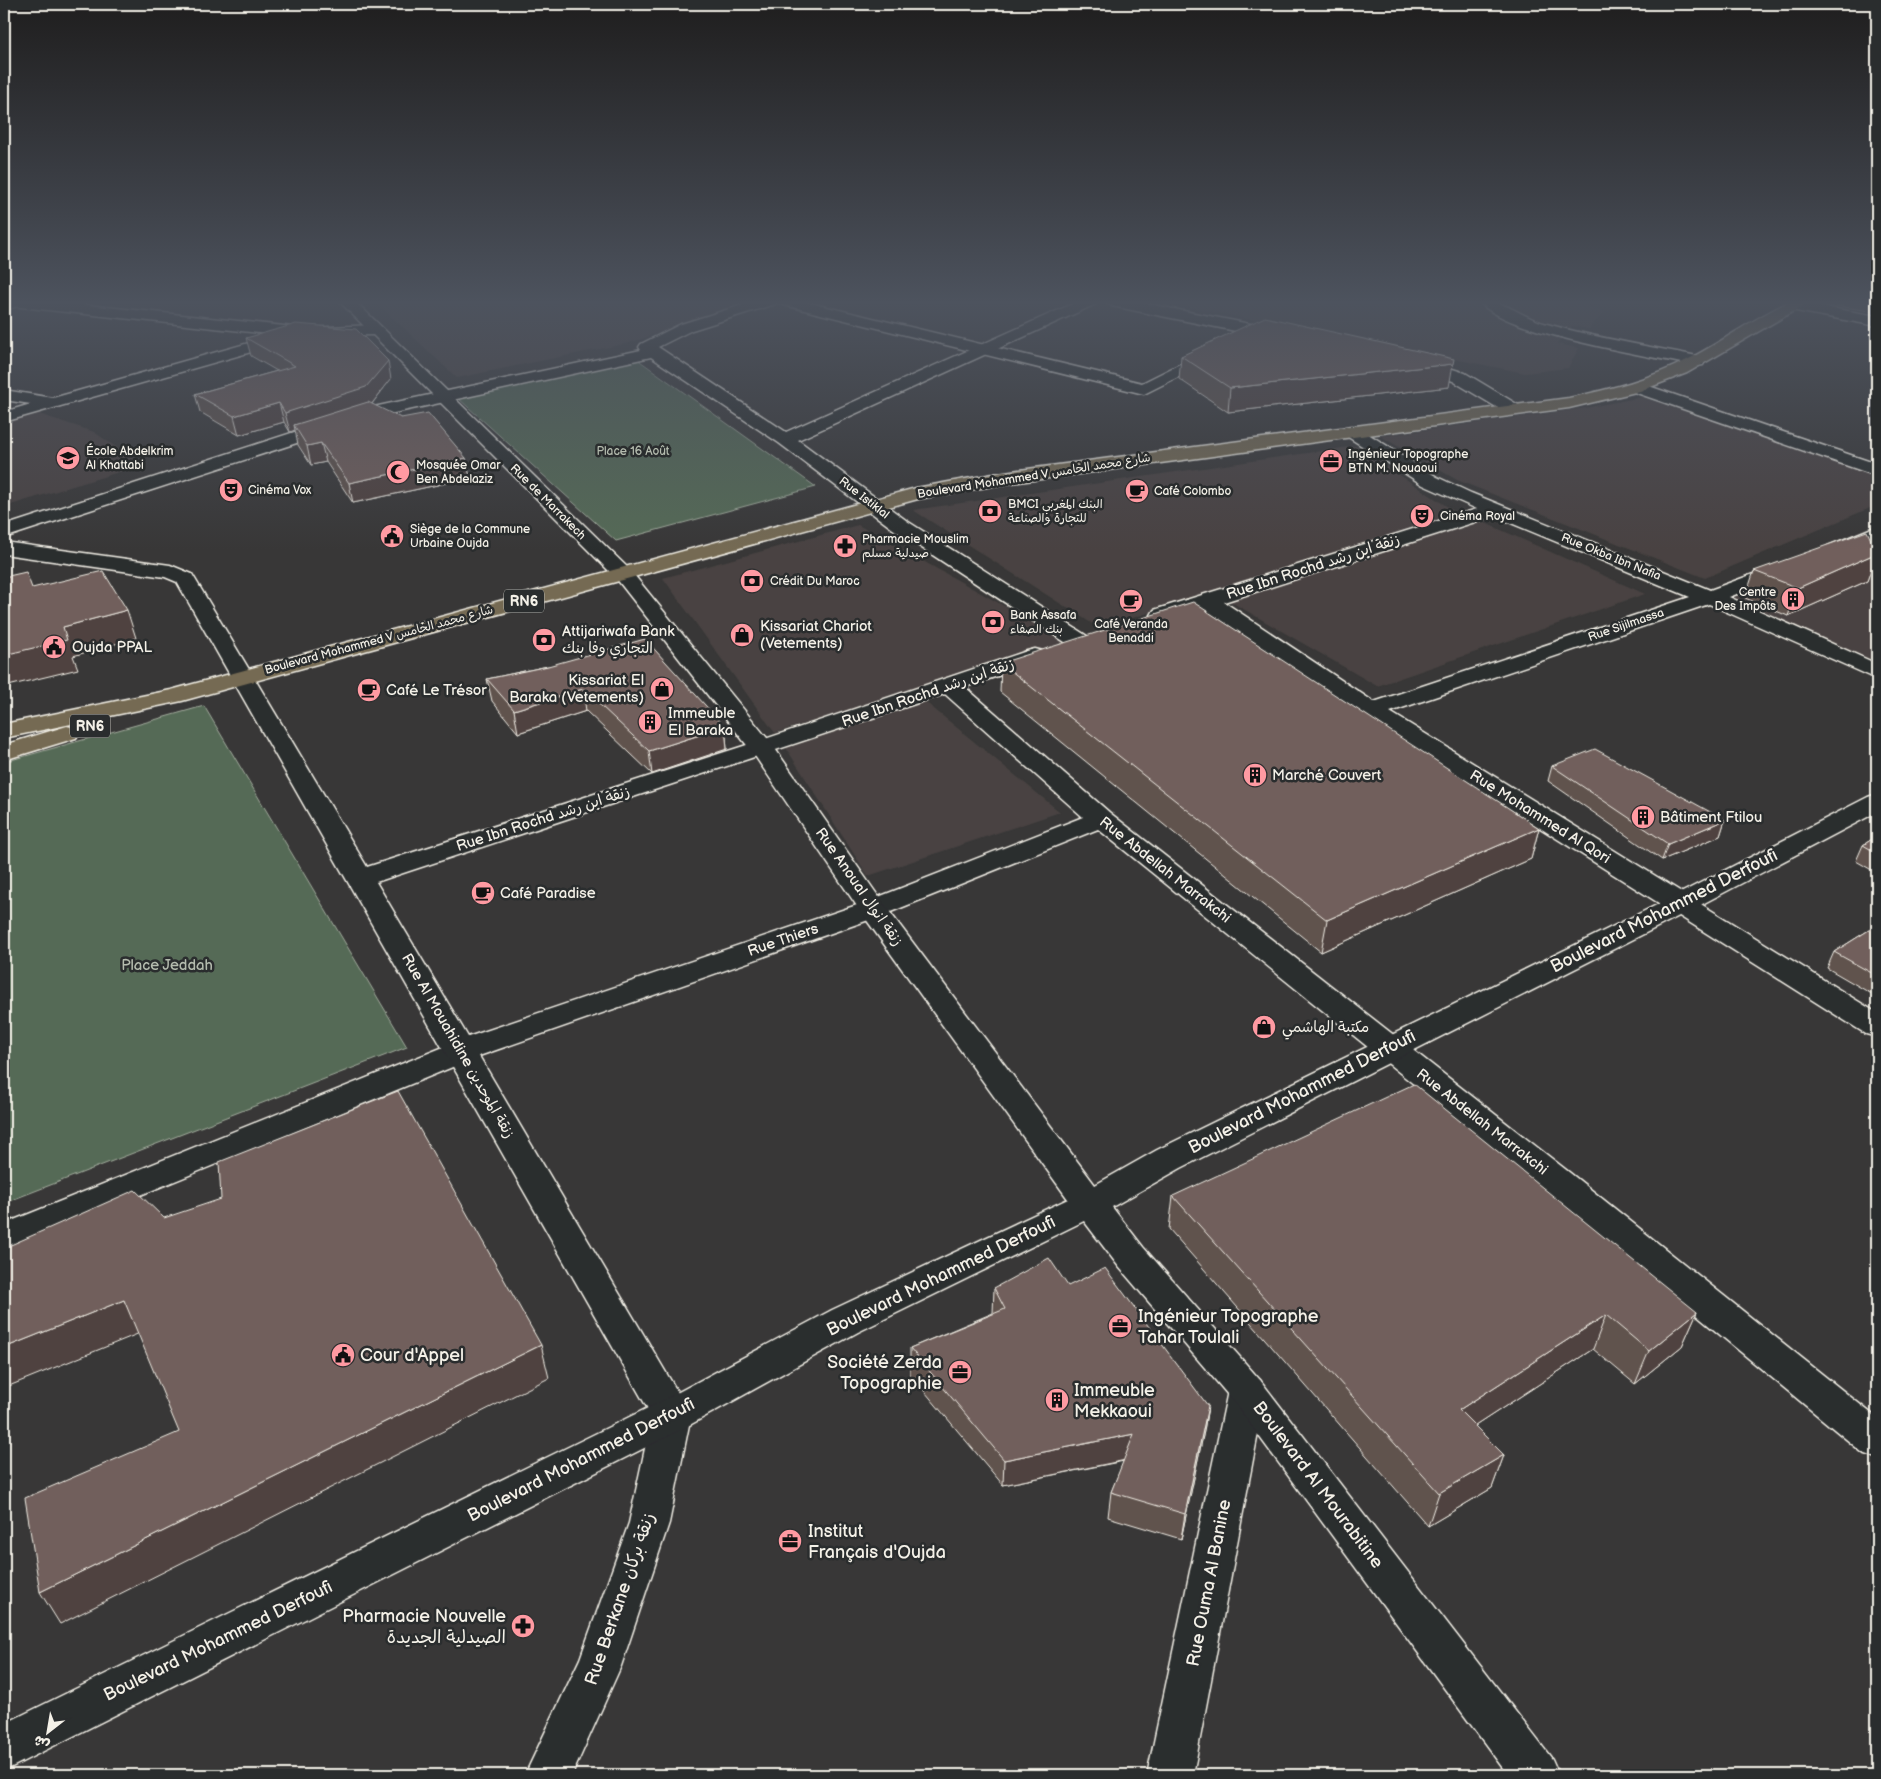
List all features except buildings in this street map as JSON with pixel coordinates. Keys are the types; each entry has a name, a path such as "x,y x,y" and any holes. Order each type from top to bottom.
{"main road":[{"name":"Boulevard Mohammed V شارع محمد الخامس","path":"4,753 102,723 174,696 243,676 916,494 995,480 1569,403 1645,384"},
{"name":"Boulevard Mohammed V شارع محمد الخامس","path":"4,731 174,696"}],"street":[{"path":"4,417 120,384"},
{"name":"Rue de Marrakech","path":"430,384 623,574"},
{"path":"4,532 375,412 503,384"},
{"name":"Rue Istiklal","path":"703,384 785,439 873,505 1088,638"},
{"path":"785,439 907,384"},
{"path":"1124,384 1144,389 1154,384"},
{"path":"1469,384 1514,410"},
{"path":"1637,387 1877,470"},
{"path":"4,395 55,402"},
{"name":"Rue Okba Ibn Nafia","path":"1351,431 1430,481 1710,597 1877,672"},
{"name":"Rue Ibn Rochd زنقة ابن رشد","path":"1143,621 1497,509"},
{"name":"Rue Sijilmassa","path":"1371,711 1710,597 1807,561 1877,532"},
{"name":"Rue Al Mouahidine زنقة الموحدين","path":"4,548 170,571 185,578 672,1415"},
{"name":"Rue Anoual زنقة انوال","path":"623,574 762,748 873,909 1090,1203"},
{"name":"Rue Mohammed Al Qori","path":"1207,601 1371,711 1877,1027"},
{"name":"Rue Ibn Rochd زنقة ابن رشد","path":"359,878 762,748 1088,638"},
{"name":"Rue Abdellah Marrakchi","path":"950,686 1101,819 1558,1182 1877,1442"},
{"name":"Boulevard Mohammed Derfoufi","path":"4,1748 672,1415 845,1321 1090,1203 1169,1159 1679,905 1877,802"},
{"name":"Rue Thiers","path":"4,1238 461,1051 873,909 1101,819"},
{"name":"Boulevard Al Mourabitine","path":"1090,1203 1131,1257 1247,1391 1536,1775"},
{"name":"Rue Ouma Al Banine","path":"1170,1775 1247,1391"},
{"name":"Rue Berkane زنقة بركان","path":"548,1775 606,1648 649,1523 672,1415"}],"shaded area":[{"path":"1642,397 1877,476 1877,505 1705,578 1457,480 1380,436 1585,408"},
{"name":"École Abdelkrim Al Khattabi","path":"36,413 94,432 142,465 4,507 4,423"},
{"path":"1356,446 1463,517 1099,628 913,510"},
{"path":"1481,521 1645,594 1377,686 1226,599"},
{"path":"858,525 1069,642 775,733 663,578"},
{"path":"1877,539 1877,664 1730,598"},
{"path":"923,700 1060,812 868,876 786,748"}],"green space":[{"name":"Place 16 Août","path":"522,384 672,384 816,487 616,541 458,398"},
{"name":"Place Jeddah","path":"204,706 407,1047 4,1203 4,762"}],"place":[{"name":"École Abdelkrim Al Khattabi","path":"68,458"},
{"name":"Ingénieur Topographe BTN M. Nouaoui","path":"1331,461"},
{"name":"Mosquée Omar Ben Abdelaziz","path":"398,472"},
{"name":"Cinéma Vox","path":"231,490"},
{"name":"Café Colombo","path":"1137,491"},
{"name":"BMCI البنك المغربي للتجارة والصناعة","path":"990,511"},
{"name":"Cinéma Royal","path":"1422,516"},
{"name":"Siège de la Commune Urbaine Oujda","path":"392,536"},
{"name":"Pharmacie Mouslim صيدلية مسلم","path":"845,546"},
{"name":"Crédit Du Maroc","path":"752,581"},
{"name":"Centre Des Impôts","path":"1793,599"},
{"name":"Café Veranda Benaddi","path":"1131,601"},
{"name":"Bank Assafa بنك الصفاء","path":"993,622"},
{"name":"Kissariat Chariot (Vetements)","path":"742,635"},
{"name":"Attijariwafa Bank التجاري وفا بنك","path":"544,640"},
{"name":"Oujda PPAL","path":"54,647"},
{"name":"Kissariat El Baraka (Vetements)","path":"662,689"},
{"name":"Café Le Trésor","path":"369,690"},
{"name":"Immeuble El Baraka","path":"650,722"},
{"name":"Marché Couvert","path":"1255,775"},
{"name":"Bâtiment Ftilou","path":"1643,817"},
{"name":"Café Paradise","path":"483,893"},
{"name":"مكتبة الهاشمي","path":"1264,1027"},
{"name":"Ingénieur Topographe Tahar Toulali","path":"1120,1326"},
{"name":"Cour d'Appel","path":"343,1355"},
{"name":"Société Zerda Topographie","path":"960,1372"},
{"name":"Immeuble Mekkaoui","path":"1057,1400"},
{"name":"Institut Français d'Oujda","path":"790,1541"},
{"name":"Pharmacie Nouvelle الصيدلية الجديدة","path":"523,1626"}]}
